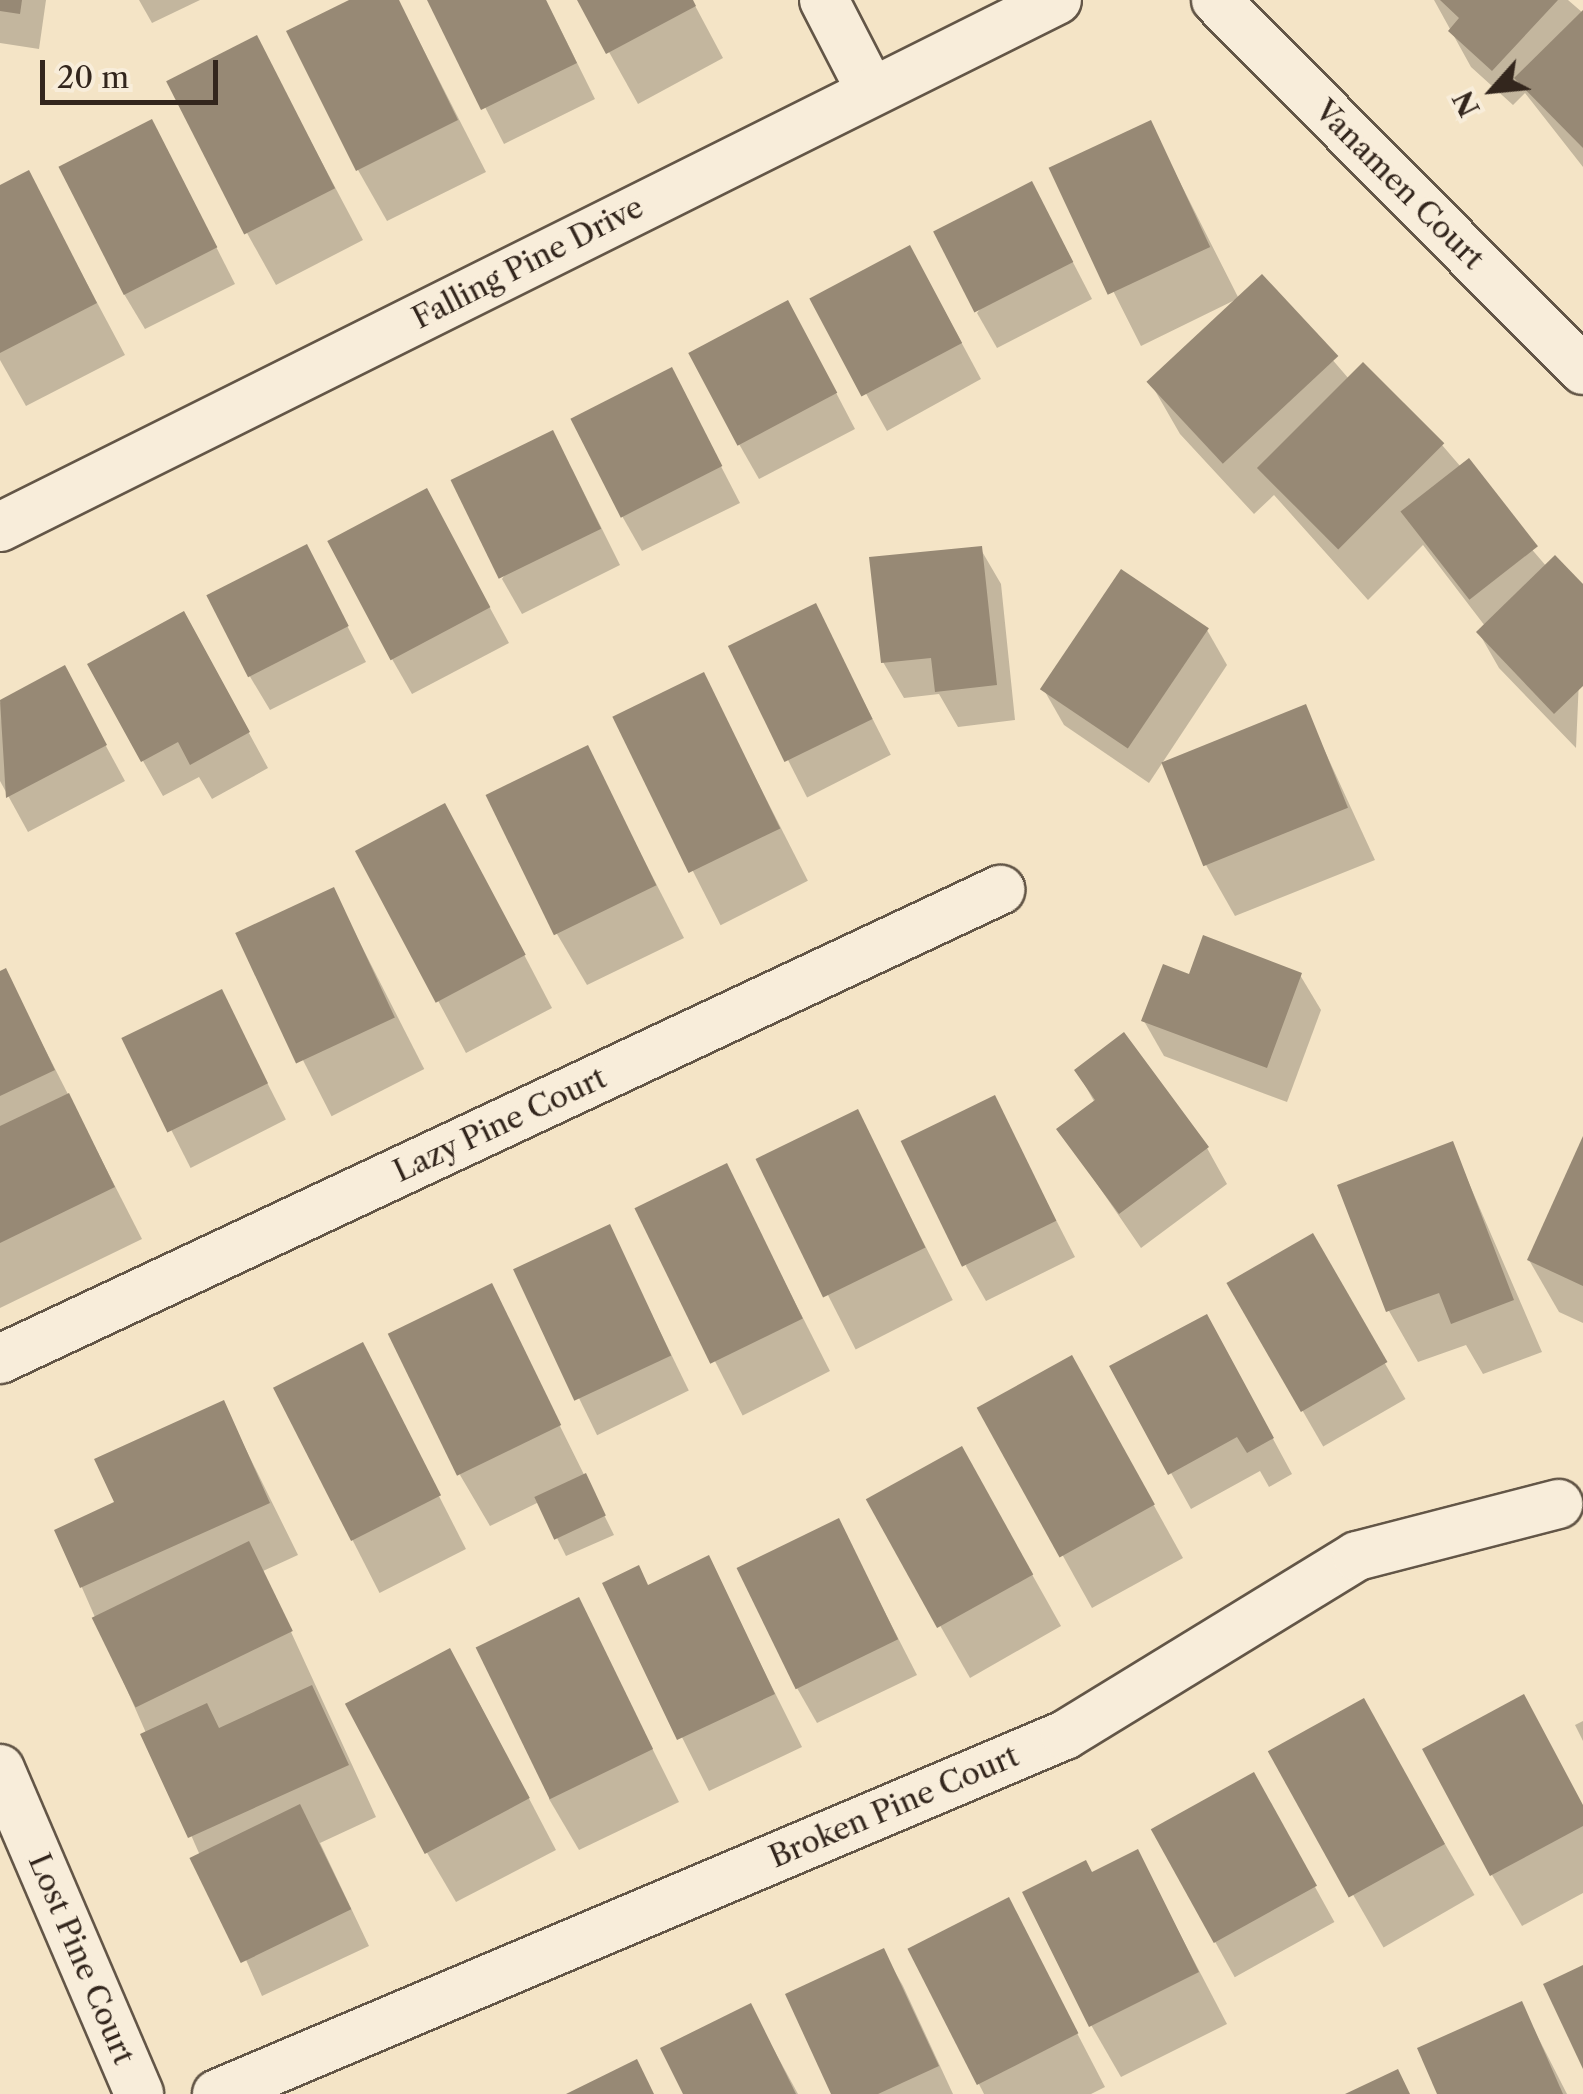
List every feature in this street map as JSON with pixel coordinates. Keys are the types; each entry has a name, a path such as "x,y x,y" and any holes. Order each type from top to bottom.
{"street":[{"path":"824,0 871,91"},
{"name":"Falling Pine Drive","path":"0,527 1057,0"},
{"name":"Vanamen Court","path":"1216,0 1583,370"},
{"name":"Lazy Pine Court","path":"0,1359 1000,890"},
{"name":"Broken Pine Court","path":"217,2094 1065,1735 1357,1556 1558,1504"},
{"name":"Lost Pine Court","path":"0,1768 138,2094"}],"building":[{"path":"0,0 22,0 20,14 0,11"},
{"path":"349,0 399,0 458,120 356,171 286,31"},
{"path":"427,0 546,0 577,63 481,110"},
{"path":"577,0 693,0 696,6 606,54"},
{"path":"1440,0 1558,0 1492,71 1448,31 1459,18"},
{"path":"1583,10 1583,148 1514,78"},
{"path":"257,35 335,188 244,235 166,81"},
{"path":"152,119 217,247 124,295 58,167"},
{"path":"1151,120 1210,247 1108,295 1049,168"},
{"path":"29,170 97,303 0,353 0,185"},
{"path":"1032,181 1073,262 974,312 933,231"},
{"path":"910,245 962,343 861,397 809,299"},
{"path":"1262,274 1338,356 1223,464 1146,382"},
{"path":"788,300 837,393 738,446 688,353"},
{"path":"1363,362 1444,443 1338,549 1257,468"},
{"path":"672,367 722,466 621,518 570,419"},
{"path":"553,430 601,529 499,579 451,480"},
{"path":"1469,458 1538,546 1469,600 1400,512"},
{"path":"427,488 490,607 391,660 327,541"},
{"path":"307,544 349,626 248,677 206,595"},
{"path":"982,546 997,685 935,692 931,658 881,663 869,557"},
{"path":"1555,555 1583,584 1583,686 1554,714 1476,632"},
{"path":"1121,569 1209,628 1128,748 1040,689"},
{"path":"816,603 873,719 784,762 728,646"},
{"path":"184,611 250,732 190,765 178,742 141,762 87,664"},
{"path":"65,665 107,745 6,798 0,700"},
{"path":"704,672 780,828 689,873 612,717"},
{"path":"1306,704 1348,808 1203,866 1161,762"},
{"path":"588,745 656,885 554,935 486,795"},
{"path":"445,803 526,955 436,1003 355,851"},
{"path":"334,887 395,1018 296,1064 235,933"},
{"path":"1203,935 1302,973 1267,1068 1141,1021 1163,964 1189,974"},
{"path":"6,968 55,1070 0,1096 0,971"},
{"path":"222,989 268,1083 167,1132 121,1038"},
{"path":"1124,1032 1209,1147 1119,1214 1056,1129 1095,1100 1074,1070"},
{"path":"69,1093 115,1187 0,1243 0,1126"},
{"path":"995,1095 1056,1221 962,1267 901,1141"},
{"path":"858,1109 926,1247 823,1297 756,1159"},
{"path":"1583,1136 1583,1286 1527,1260"},
{"path":"1453,1141 1514,1300 1451,1324 1439,1293 1386,1312 1337,1185"},
{"path":"727,1163 803,1318 710,1364 634,1208"},
{"path":"610,1224 671,1355 574,1401 513,1269"},
{"path":"1313,1233 1388,1362 1301,1412 1226,1283"},
{"path":"492,1283 561,1425 457,1476 388,1334"},
{"path":"1207,1314 1274,1438 1247,1453 1237,1437 1168,1475 1109,1366"},
{"path":"363,1342 441,1495 351,1541 273,1388"},
{"path":"1072,1355 1155,1505 1060,1557 977,1408"},
{"path":"224,1400 270,1503 80,1588 54,1530 114,1502 94,1459"},
{"path":"962,1446 1033,1575 937,1628 866,1499"},
{"path":"586,1473 606,1516 554,1540 534,1497"},
{"path":"839,1518 898,1639 796,1689 737,1568"},
{"path":"249,1541 293,1631 136,1708 92,1618"},
{"path":"709,1555 775,1694 677,1740 602,1583 639,1565 648,1585"},
{"path":"579,1597 653,1749 550,1799 476,1647"},
{"path":"450,1648 530,1798 425,1854 345,1704"},
{"path":"312,1685 349,1765 188,1838 140,1734 207,1703 219,1728"},
{"path":"1524,1694 1583,1805 1583,1826 1490,1876 1422,1749"},
{"path":"1364,1698 1445,1844 1349,1897 1268,1751"},
{"path":"1254,1772 1317,1886 1214,1943 1151,1829"},
{"path":"300,1804 351,1909 241,1963 189,1858"},
{"path":"1138,1849 1199,1972 1089,2027 1022,1892 1086,1860 1092,1872"},
{"path":"1009,1897 1078,2033 977,2085 907,1949"},
{"path":"884,1948 939,2066 878,2094 831,2094 785,1994"},
{"path":"1583,1965 1583,2069 1543,1984"},
{"path":"1522,2001 1563,2094 1437,2094 1417,2048"},
{"path":"751,2003 796,2094 683,2094 660,2048"},
{"path":"637,2059 654,2094 566,2094"},
{"path":"1398,2069 1410,2094 1345,2094"}]}
